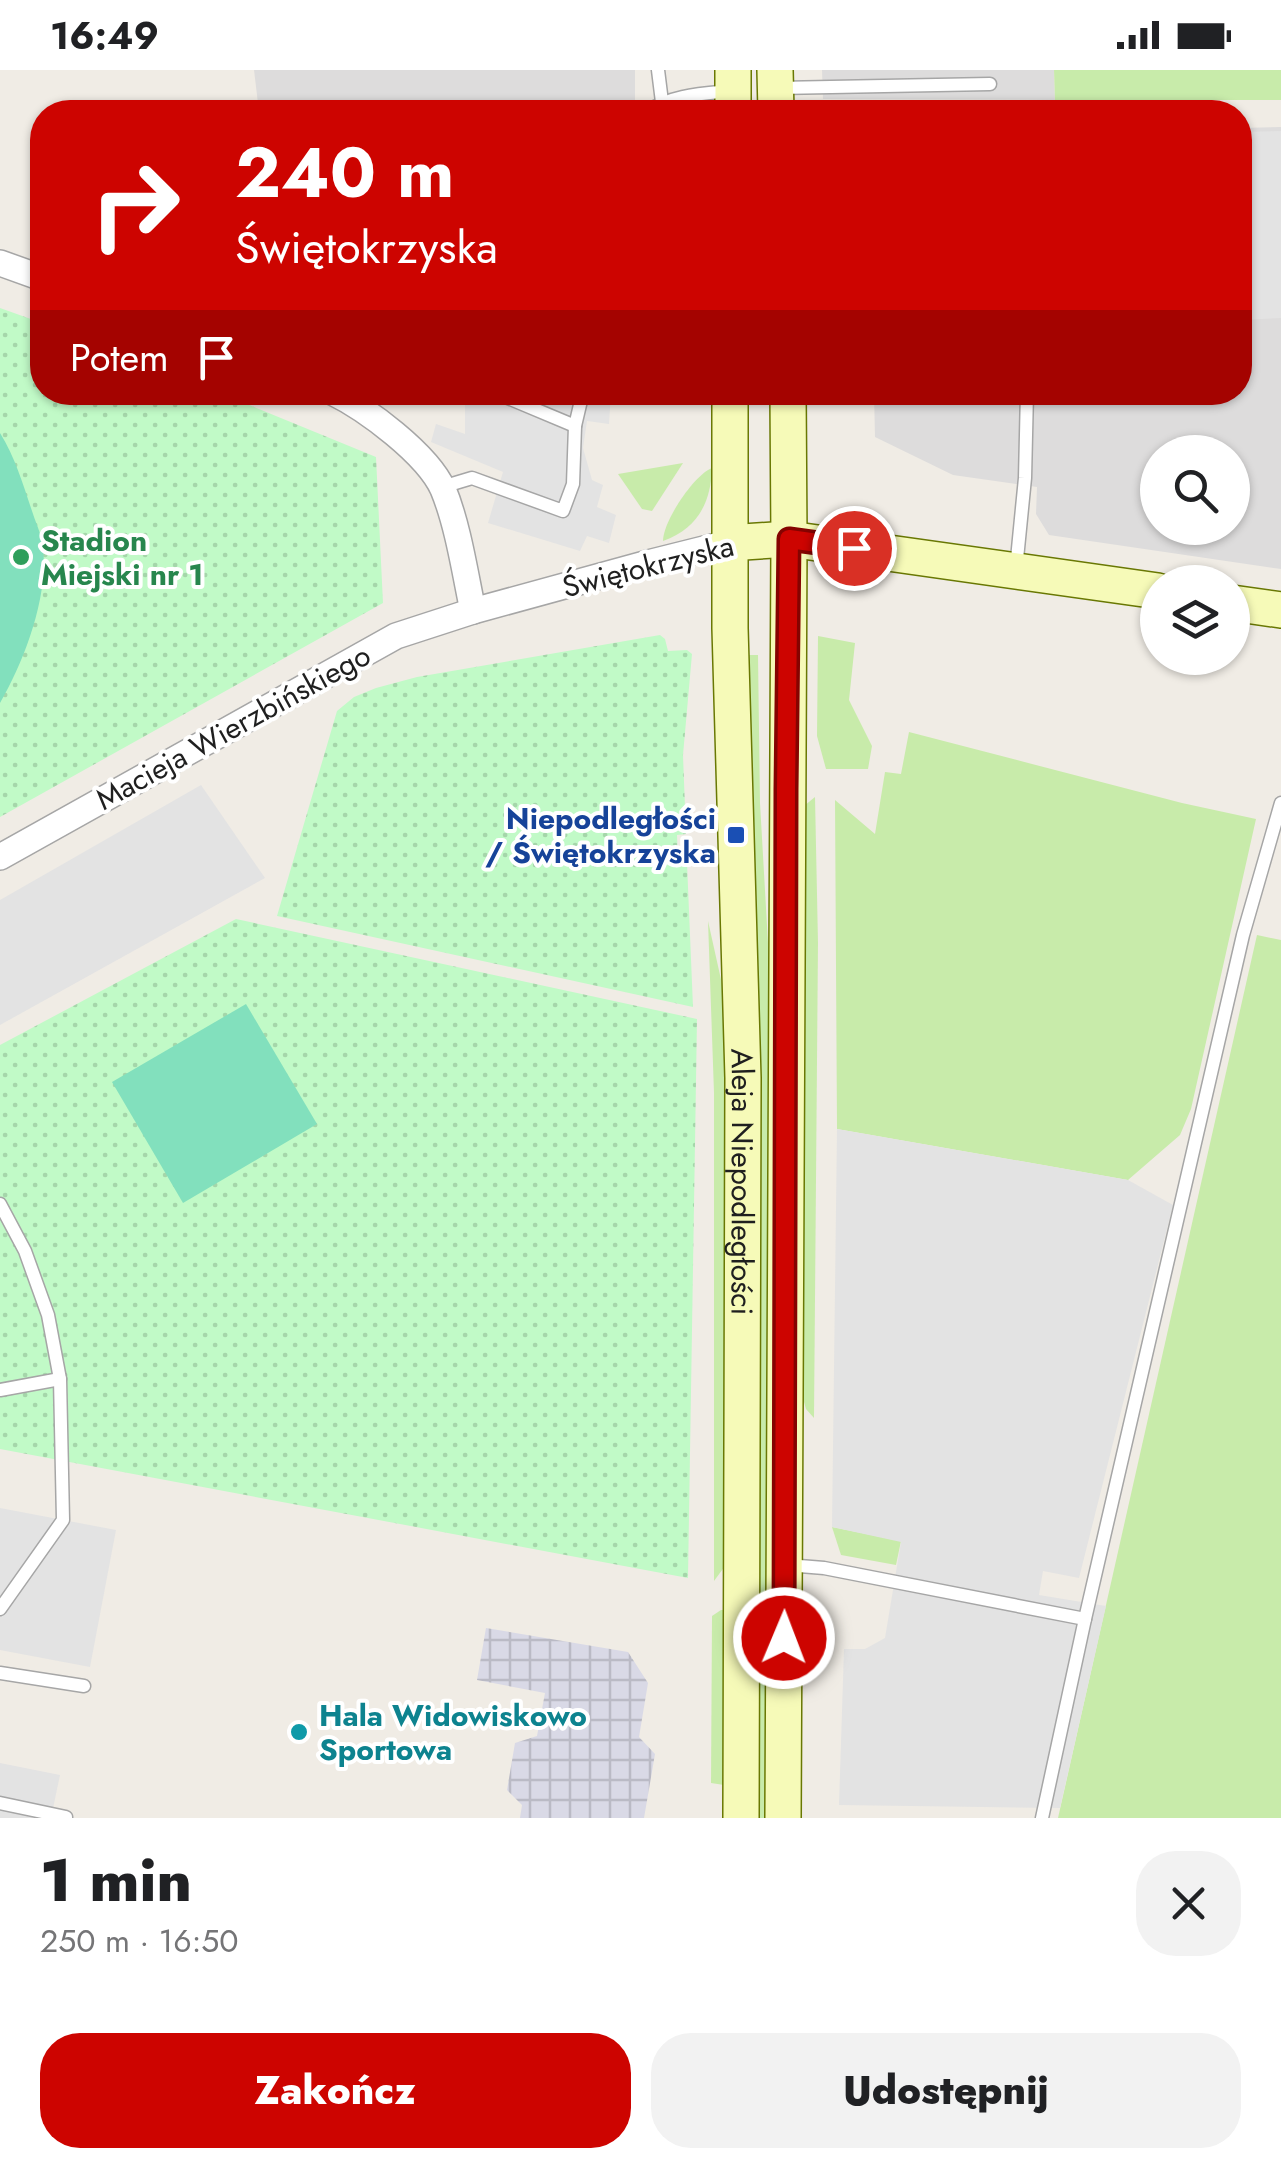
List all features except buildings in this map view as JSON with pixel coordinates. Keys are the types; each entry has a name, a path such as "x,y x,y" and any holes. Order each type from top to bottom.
{"street":[{"path":"733,91 776,90"},
{"path":"0,264 30,274"},
{"path":"352,405 388,428 418,455 442,488 472,611"},
{"name":"Aleja Niepodległości","path":"730,405 728,544 743,1078 741,1818"},
{"name":"Aleja Niepodległości","path":"782,1818 788,405"},
{"name":"Świętokrzyska","path":"472,611 648,562 728,544 789,539 1140,588"},
{"path":"1250,606 1281,610"},
{"name":"Macieja Wierzbińskiego","path":"0,857 396,636 472,611"}],"lane":[{"path":"658,70 662,100"},
{"path":"776,90 990,84"},
{"path":"670,100 733,91"},
{"path":"525,405 576,426"},
{"path":"442,488 472,478 564,511 573,484 580,405"},
{"path":"1016,571 1026,478 1027,405"},
{"path":"1042,1818 1084,1618 1243,935 1281,803"},
{"path":"0,1204 25,1251 48,1315 60,1379 63,1520 0,1609"},
{"path":"0,1390 60,1379"},
{"path":"786,1565 824,1568 1084,1618"},
{"path":"0,1673 84,1686"},
{"path":"0,1803 66,1817"}],"shaded area":[{"path":"254,70 635,70 635,100 258,100"},
{"path":"822,70 1054,70 1055,100 823,99"},
{"path":"1281,127 1281,569 1049,535 1036,514 1037,487 953,475 875,437 874,405 1252,405 1252,128"},
{"path":"1281,131 1281,318 1252,319 1252,132"},
{"path":"465,405 610,405 609,424 587,421 583,448 592,480 603,485 597,507 616,515 609,543 587,536 580,551 488,523 503,472 431,442 436,424 465,434"},
{"path":"201,785 265,878 0,1025 0,900"},
{"path":"837,1129 1128,1180 1173,1205 1079,1578 1043,1571 1039,1595 1106,1606 1060,1808 839,1805 844,1649 865,1649 885,1638 901,1542 832,1527"},
{"path":"0,1508 116,1530 90,1667 0,1650"},
{"path":"486,1628 628,1652 648,1683 639,1737 655,1754 644,1818 520,1818 522,1805 507,1790 515,1743 537,1736 545,1693 477,1680"},
{"path":"0,1763 60,1775 51,1818 0,1818"}],"green space":[{"path":"1054,70 1281,70 1281,100 1055,100"},
{"path":"0,308 30,319 30,405 249,405 376,457 383,603 0,817"},
{"name":"Stadion Miejski nr 1","path":"0,433 39,530 44,561 34,625 0,703"},
{"path":"683,463 652,511 642,509 618,474"},
{"path":"712,468 709,492 700,513 685,529 663,541 668,522 681,500"},
{"path":"660,635 668,651 687,650 692,654 683,755 686,834 677,835 678,864 687,863 693,1007 277,916 337,711 354,697 417,677"},
{"path":"818,636 855,643 849,700 872,746 868,769 826,769 817,736"},
{"path":"746,655 758,655 760,803 768,943 766,1818 757,1818 761,1102"},
{"path":"909,732 1256,819 1191,1109 1180,1135 1128,1180 837,1129 835,800 875,834 885,772 901,774"},
{"path":"815,797 818,943 814,1418 802,1395 804,806"},
{"path":"236,919 697,1019 688,1578 0,1449 0,1045"},
{"path":"708,921 722,984 727,1095 725,1566 714,1581 714,1093"},
{"path":"1257,935 1281,940 1281,1818 1058,1818"},
{"path":"246,1004 317,1124 183,1203 112,1082"},
{"path":"832,1527 901,1541 896,1565 841,1555"},
{"path":"721,1610 724,1785 711,1783 712,1616"}],"place":[{"name":"Stadion Miejski nr 1","path":"21,557"},
{"name":"Niepodległości / Świętokrzyska","path":"736,835"},
{"name":"Hala Widowiskowo Sportowa","path":"299,1732"}],"route":[{"path":"784,1638 789,539 854,548"}]}
